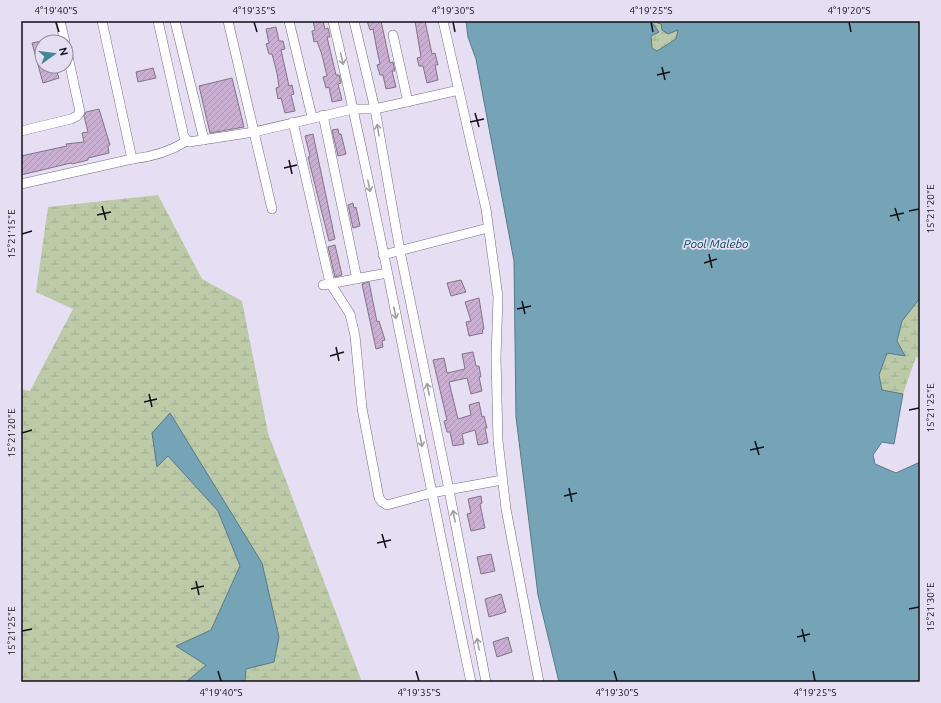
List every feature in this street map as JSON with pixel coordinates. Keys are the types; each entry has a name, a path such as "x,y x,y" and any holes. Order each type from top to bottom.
{"street":[{"path":"60,21 63,34"},
{"path":"102,21 132,159"},
{"path":"158,21 187,141"},
{"path":"175,21 204,140"},
{"path":"228,21 272,208"},
{"path":"289,21 312,117"},
{"path":"333,21 353,109 471,682"},
{"path":"354,21 374,110 400,251 449,490 486,682"},
{"path":"443,21 486,209 498,298 496,357 497,410 498,441 502,480 506,509 539,682"},
{"path":"393,35 408,102"},
{"path":"21,131 77,116 80,112 72,74"},
{"path":"21,184 132,159 147,158 167,152 187,141 204,140 254,132 312,117 353,109 374,110 459,90"},
{"path":"323,115 357,279"},
{"path":"293,122 326,284 350,314 355,336 362,408 379,498 387,505 431,493 502,480"},
{"path":"383,255 488,228"},
{"path":"326,284 387,273"}],"green space":[{"path":"651,21 678,30 676,39 657,51 652,48 651,36 658,32"},
{"path":"158,195 202,279 242,301 268,433 362,682 245,682 246,669 279,637 262,563 170,413 157,466 168,456 218,511 240,566 211,630 176,646 206,665 186,682 21,682 21,389 30,391 73,309 36,292 48,207"},
{"path":"920,298 920,358 916,357 903,394 881,390 879,375 887,353 904,356 897,341 902,321"}],"water":[{"name":"Pool Malebo","path":"466,21 651,21 920,21 920,298 902,321 897,341 905,356 887,353 879,375 882,390 903,394 894,444 882,442 873,455 875,464 896,473 920,462 920,682 559,682 538,595 516,417 514,261 476,59 468,37","holes":["651,21 661,24 662,30 668,34 678,30 676,39 657,51 652,48 651,36 659,32"]},
{"path":"170,413 262,563 279,637 274,662 246,669 245,682 186,682 206,665 176,646 211,630 240,566 218,511 168,456 157,467 152,433"}],"building":[{"path":"313,21 323,21 325,29 328,28 330,37 327,37 336,75 339,75 341,83 338,84 342,100 332,102 329,87 326,88 323,77 327,76 317,41 314,42 312,31 315,30"},
{"path":"367,21 381,21 390,63 393,62 395,71 392,71 396,87 386,89 383,75 380,75 377,65 380,64 373,29 370,30"},
{"path":"415,21 425,21 432,54 435,53 438,65 435,65 438,80 427,83 423,66 419,66 417,58 421,57"},
{"path":"276,27 279,41 283,41 285,49 281,50 289,86 292,85 294,94 291,95 295,111 285,113 281,98 278,99 276,88 279,87 272,54 269,54 266,44 269,43 266,29"},
{"path":"153,68 156,78 138,82 136,72"},
{"path":"41,74 58,74 59,78 43,83"},
{"path":"232,78 244,127 210,133 199,86"},
{"path":"99,109 110,145 108,146 109,153 72,164 21,175 21,156 67,146 66,144 84,142 82,133 88,132 84,116 86,112"},
{"path":"338,129 339,134 341,134 346,154 338,156 332,130"},
{"path":"313,134 335,239 329,241 308,157 310,156 305,136"},
{"path":"353,203 354,208 356,207 360,226 353,228 348,205"},
{"path":"335,245 342,275 335,277 328,247"},
{"path":"461,280 466,292 451,296 447,283"},
{"path":"369,282 377,322 379,321 385,340 382,341 383,347 376,349 362,284"},
{"path":"479,298 484,329 482,330 483,333 469,336 466,322 471,321 465,302"},
{"path":"473,352 476,366 479,366 481,377 479,377 482,391 471,394 467,378 449,382 458,419 471,415 469,405 479,402 482,417 484,416 487,428 485,428 488,443 478,445 475,430 462,434 464,444 453,446 450,432 447,432 444,421 447,420 433,360 444,358 447,373 465,369 462,354"},
{"path":"481,496 482,503 480,504 485,528 471,531 467,514 471,513 468,499"},
{"path":"491,554 495,571 481,574 477,557"},
{"path":"501,594 506,612 489,617 485,599"},
{"path":"508,637 512,652 497,657 493,642"}]}
